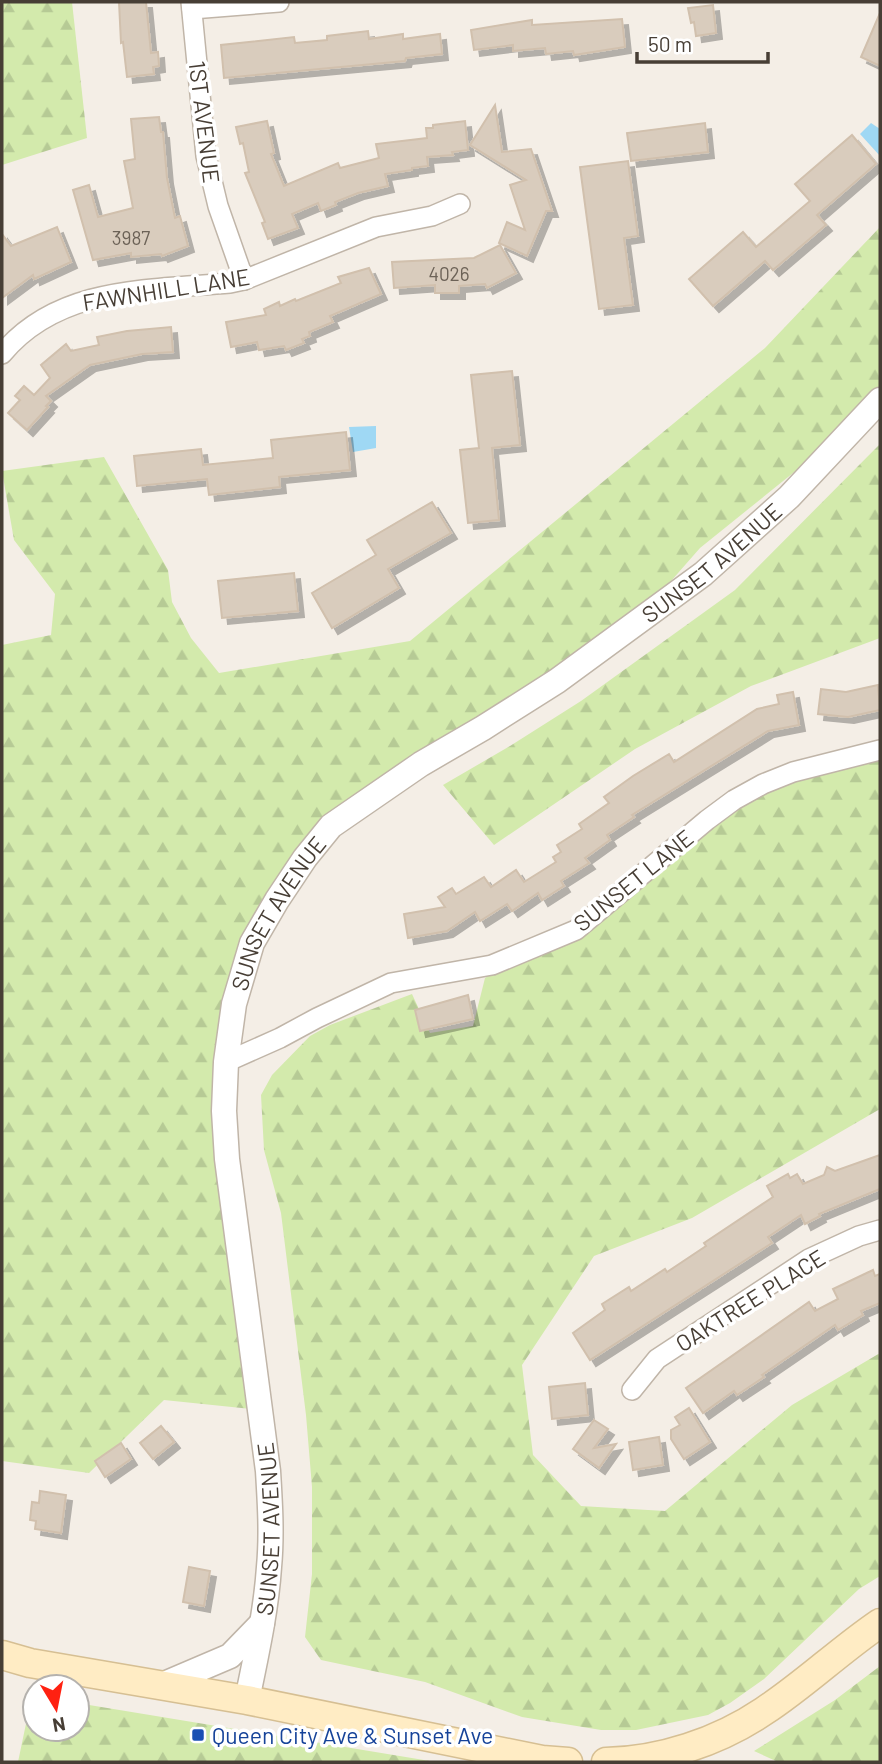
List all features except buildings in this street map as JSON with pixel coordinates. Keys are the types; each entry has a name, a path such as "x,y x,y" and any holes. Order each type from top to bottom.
{"main road":[{"path":"606,1762 701,1753 728,1731 766,1710 880,1623"},
{"path":"2,1655 30,1663 247,1700 542,1760 568,1762"}],"street":[{"path":"192,5 279,2"},
{"name":"1ST AVENUE","path":"192,5 206,156 218,206 244,280"},
{"name":"FAWNHILL LANE","path":"2,355 43,319 65,307 89,299 113,293 244,280 376,227 432,216 460,204"},
{"name":"SUNSET AVENUE","path":"247,1700 263,1622 270,1557 268,1471 227,1160 224,1111 226,1062 234,1004 252,943 305,858 331,826 421,764 557,681 703,574 789,497 880,400"},
{"name":"SUNSET LANE","path":"226,1062 391,983 492,965 576,930 734,800 793,772 880,750"},
{"name":"OAKTREE PLACE","path":"632,1390 657,1359 809,1259 859,1236 880,1230"},
{"path":"162,1685 230,1656 263,1622"}],"green space":[{"path":"2,2 72,2 87,138 2,165"},
{"path":"880,227 880,400 870,411 700,548 628,630 331,826 277,900 226,1062 261,1410 164,1400 89,1473 2,1461 2,645 51,635 55,594 14,540 2,471 104,457 168,570 172,602 191,638 219,673 410,641 765,348"},
{"path":"880,444 880,638 751,686 635,749 494,845 443,785 581,701 735,590"},
{"path":"880,750 880,1109 692,1218 594,1256 522,1365 533,1455 581,1506 665,1511 792,1405 880,1353 880,1576 859,1589 764,1679 730,1703 708,1715 636,1730 601,1730 522,1717 425,1682 321,1660 305,1637 312,1574 312,1487 306,1415 281,1213 264,1150 261,1095 272,1075 310,1036 330,1025 412,994 430,1033 473,1026 485,978 523,954 576,930 734,800"},
{"path":"880,1666 880,1762 778,1762 754,1751 835,1700"},
{"path":"91,1705 436,1762 18,1762 22,1743 91,1743"}],"water":[{"path":"871,123 880,129 880,156 860,134"},
{"path":"376,426 376,448 353,452 349,427"}],"place":[{"name":"Queen City Ave & Sunset Ave","path":"198,1735"}]}
